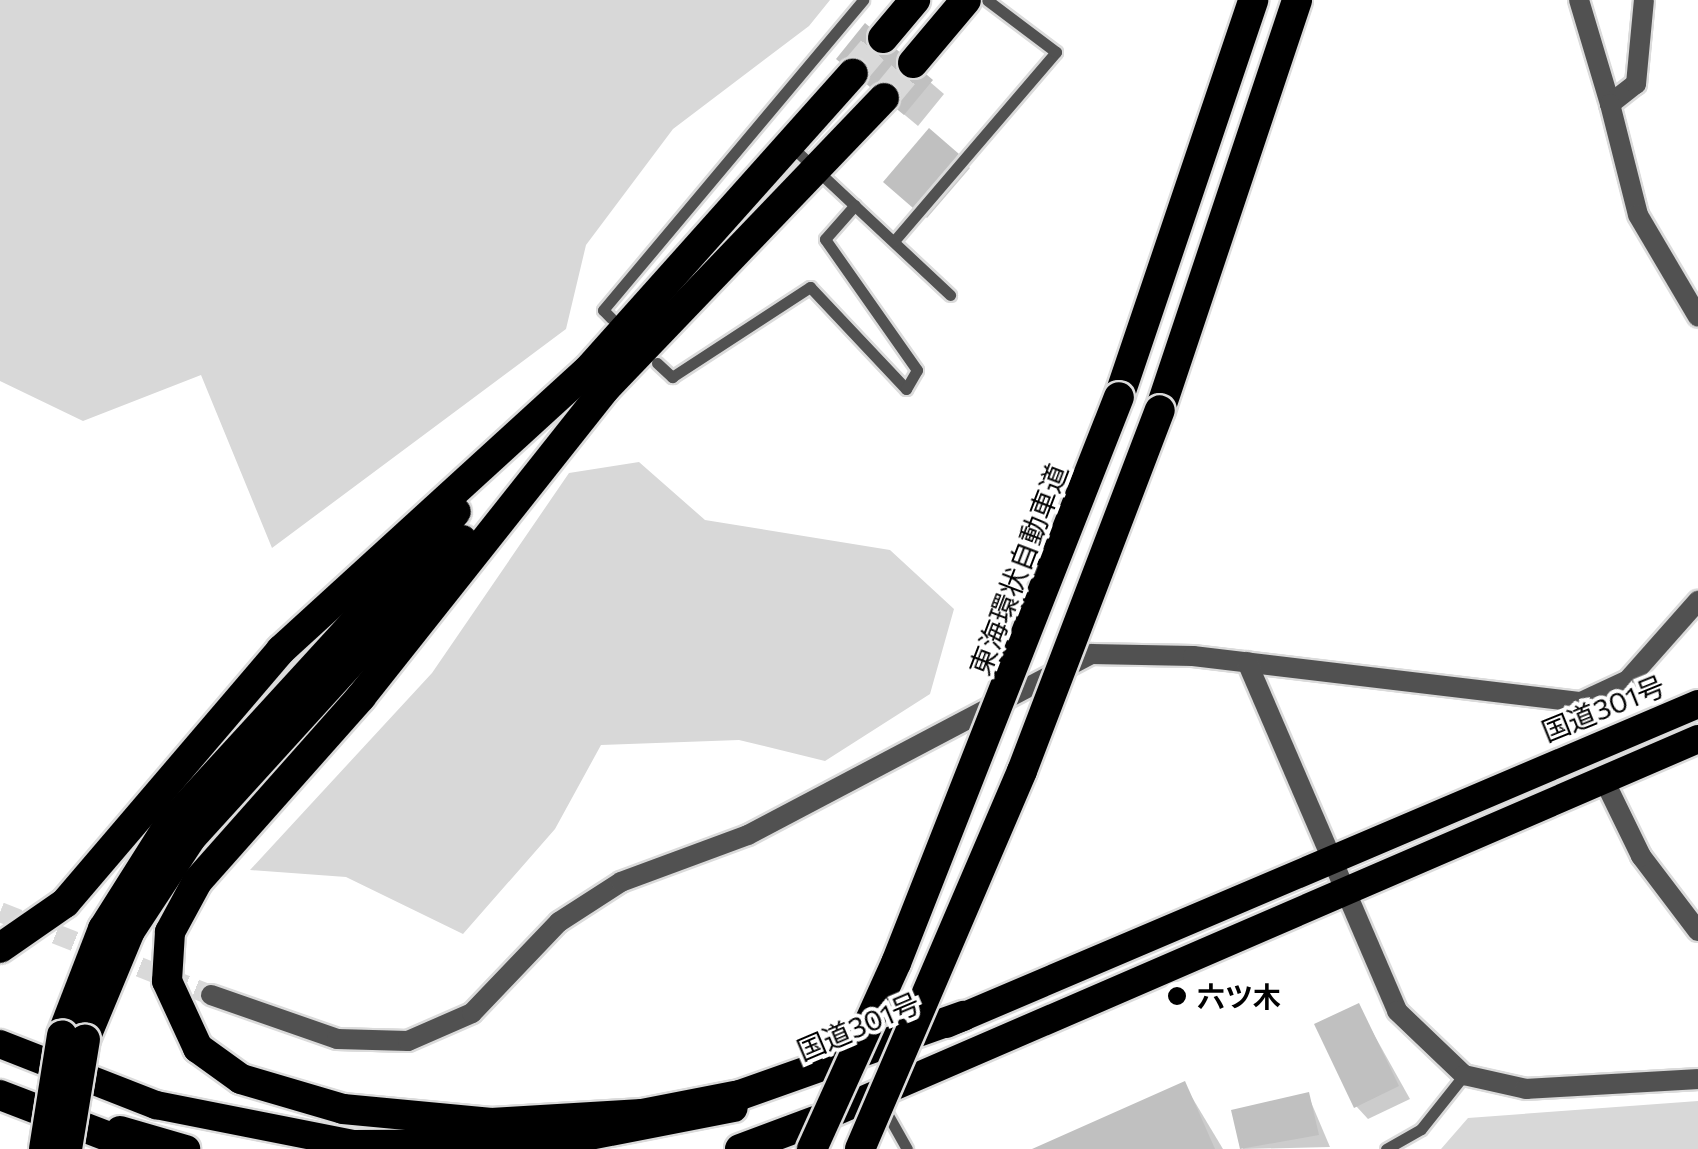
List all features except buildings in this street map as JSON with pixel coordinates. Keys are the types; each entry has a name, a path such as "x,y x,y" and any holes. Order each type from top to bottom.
{"highway":[{"path":"883,38 915,0"},
{"path":"913,64 966,0"},
{"name":"東海環状自動車道","path":"814,1135 896,963 1119,397 1253,0"},
{"path":"860,1149 1022,771 1160,410 1297,0"},
{"path":"44,1149 74,1037 130,931 191,838 596,380 854,73"},
{"path":"0,948 65,903 281,650 596,380 820,171 884,98"},
{"path":"596,380 350,710 196,882 166,956 184,1030 218,1066 299,1100 509,1122 642,1114 740,1095 964,1016"},
{"name":"国道301号","path":"0,1044 107,1088 238,1126 353,1144 469,1148 712,1115 964,1016 1330,856 1698,704"},
{"path":"740,1149 814,1135 878,1095 1698,739"},
{"path":"67,1149 74,1037"},
{"path":"0,1086 186,1149"},
{"path":"0,1095 141,1149"},
{"path":"719,1149 814,1135"}],"street":[{"path":"1580,0 1638,215 1698,316"},
{"path":"1610,104 1636,84 1644,0"},
{"path":"212,995 337,1039 408,1040 472,1012 559,922 621,882 748,835 1091,654 1247,662 1581,702 1628,680 1698,600"},
{"path":"1247,662 1396,1011 1464,1075 1526,1088 1698,1079"},
{"path":"1604,780 1641,856 1698,931"}],"lane":[{"path":"611,318 603,310 863,0"},
{"path":"894,241 1056,52 987,0"},
{"path":"791,146 950,296"},
{"path":"658,363 672,376 810,287 906,389 917,370 825,240 855,205"},
{"path":"1386,1149 1421,1129 1464,1075"},
{"path":"878,1095 907,1149"}],"shaded area":[{"path":"0,0 830,0 809,26 673,129 586,245 566,329 272,548 201,375 83,421 0,381"},
{"path":"639,462 705,520 890,550 954,609 930,694 825,761 739,740 601,745 555,829 463,934 346,877 250,870 432,673 569,473"},
{"path":"1698,1101 1698,1149 1441,1149 1468,1118"}],"tunnel":[{"path":"853,73 883,38"},
{"path":"884,98 913,63"},
{"path":"0,912 211,995"}],"place":[{"name":"六ツ木","path":"1177,996"}]}
